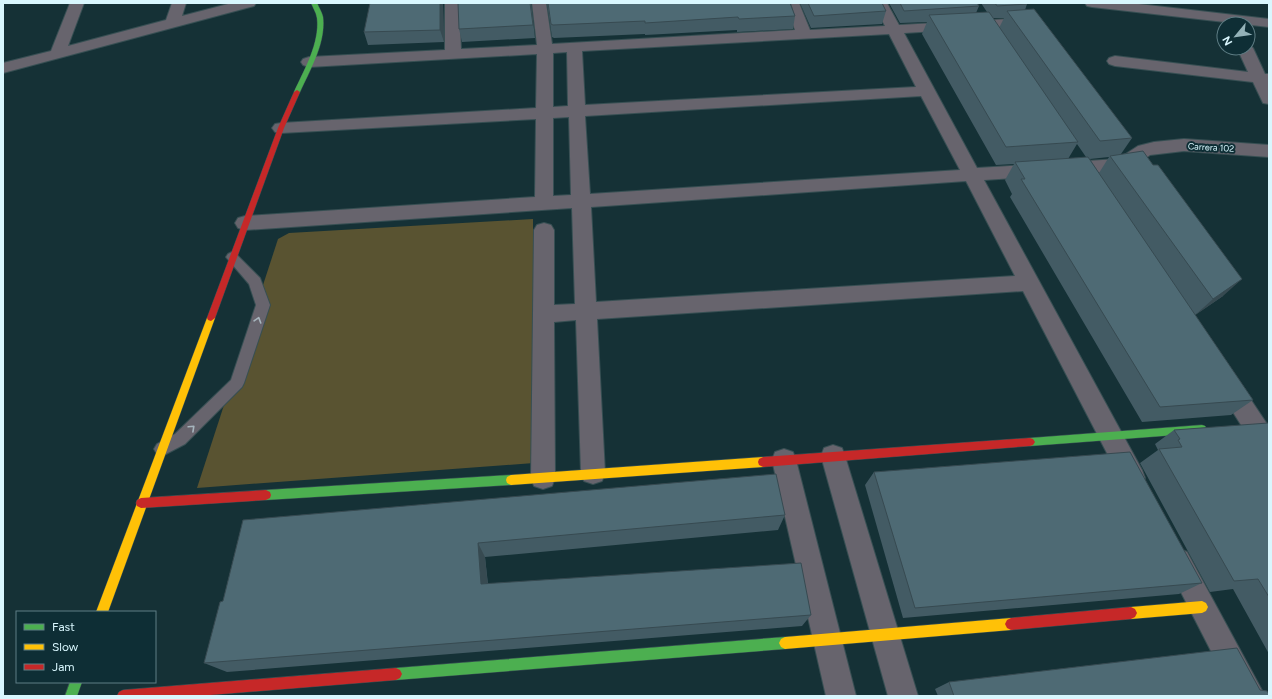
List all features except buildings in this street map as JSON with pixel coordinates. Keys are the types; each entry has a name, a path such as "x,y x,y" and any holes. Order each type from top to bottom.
{"street":[{"path":"57,54 77,3"},
{"path":"173,23 179,3"},
{"path":"3,68 249,3"},
{"path":"102,611 160,450 232,257 281,128 309,62 319,33 320,17 314,3"},
{"path":"452,3 453,53"},
{"path":"538,3 545,48 544,203"},
{"path":"792,3 804,34"},
{"path":"880,3 1144,497"},
{"path":"1092,3 1216,20"},
{"path":"1223,3 1229,16"},
{"path":"976,8 1000,44"},
{"path":"309,62 1028,22"},
{"path":"1256,23 1269,24"},
{"path":"574,47 593,473"},
{"path":"1250,56 1264,79 1269,99"},
{"path":"1115,61 1264,79"},
{"path":"281,128 927,91"},
{"name":"Carrera 102","path":"245,223 972,175 1088,175 1130,161 1144,150 1184,145 1269,151"},
{"path":"1070,148 1088,175"},
{"path":"543,478 544,230"},
{"path":"544,314 1029,283"},
{"path":"1216,366 1257,425 1269,446"},
{"path":"141,504 543,478 593,473 1210,429"},
{"path":"833,456 903,696"},
{"path":"784,460 841,696"},
{"path":"1169,546 1250,696"},
{"path":"123,696 827,640 1202,607"},
{"path":"71,696 76,683"}],"lane":[{"path":"160,450 180,439 237,383 263,305 255,282 232,257"}],"shaded area":[{"path":"533,219 534,463 197,488 278,239 289,233"}],"traffic: fast":[{"path":"297,92 313,55 319,35 320,17 314,3"},
{"path":"1030,442 1202,429"},
{"path":"266,495 511,480"},
{"path":"396,674 785,643"},
{"path":"71,696 76,683"}],"traffic: slow":[{"path":"102,611 211,318"},
{"path":"511,480 763,462"},
{"path":"1131,613 1202,607"},
{"path":"785,643 1011,624"}],"traffic: jam":[{"path":"211,318 281,128 297,92"},
{"path":"763,462 1030,442"},
{"path":"141,503 266,495"},
{"path":"1011,624 1131,613"},
{"path":"123,696 396,674"}]}
